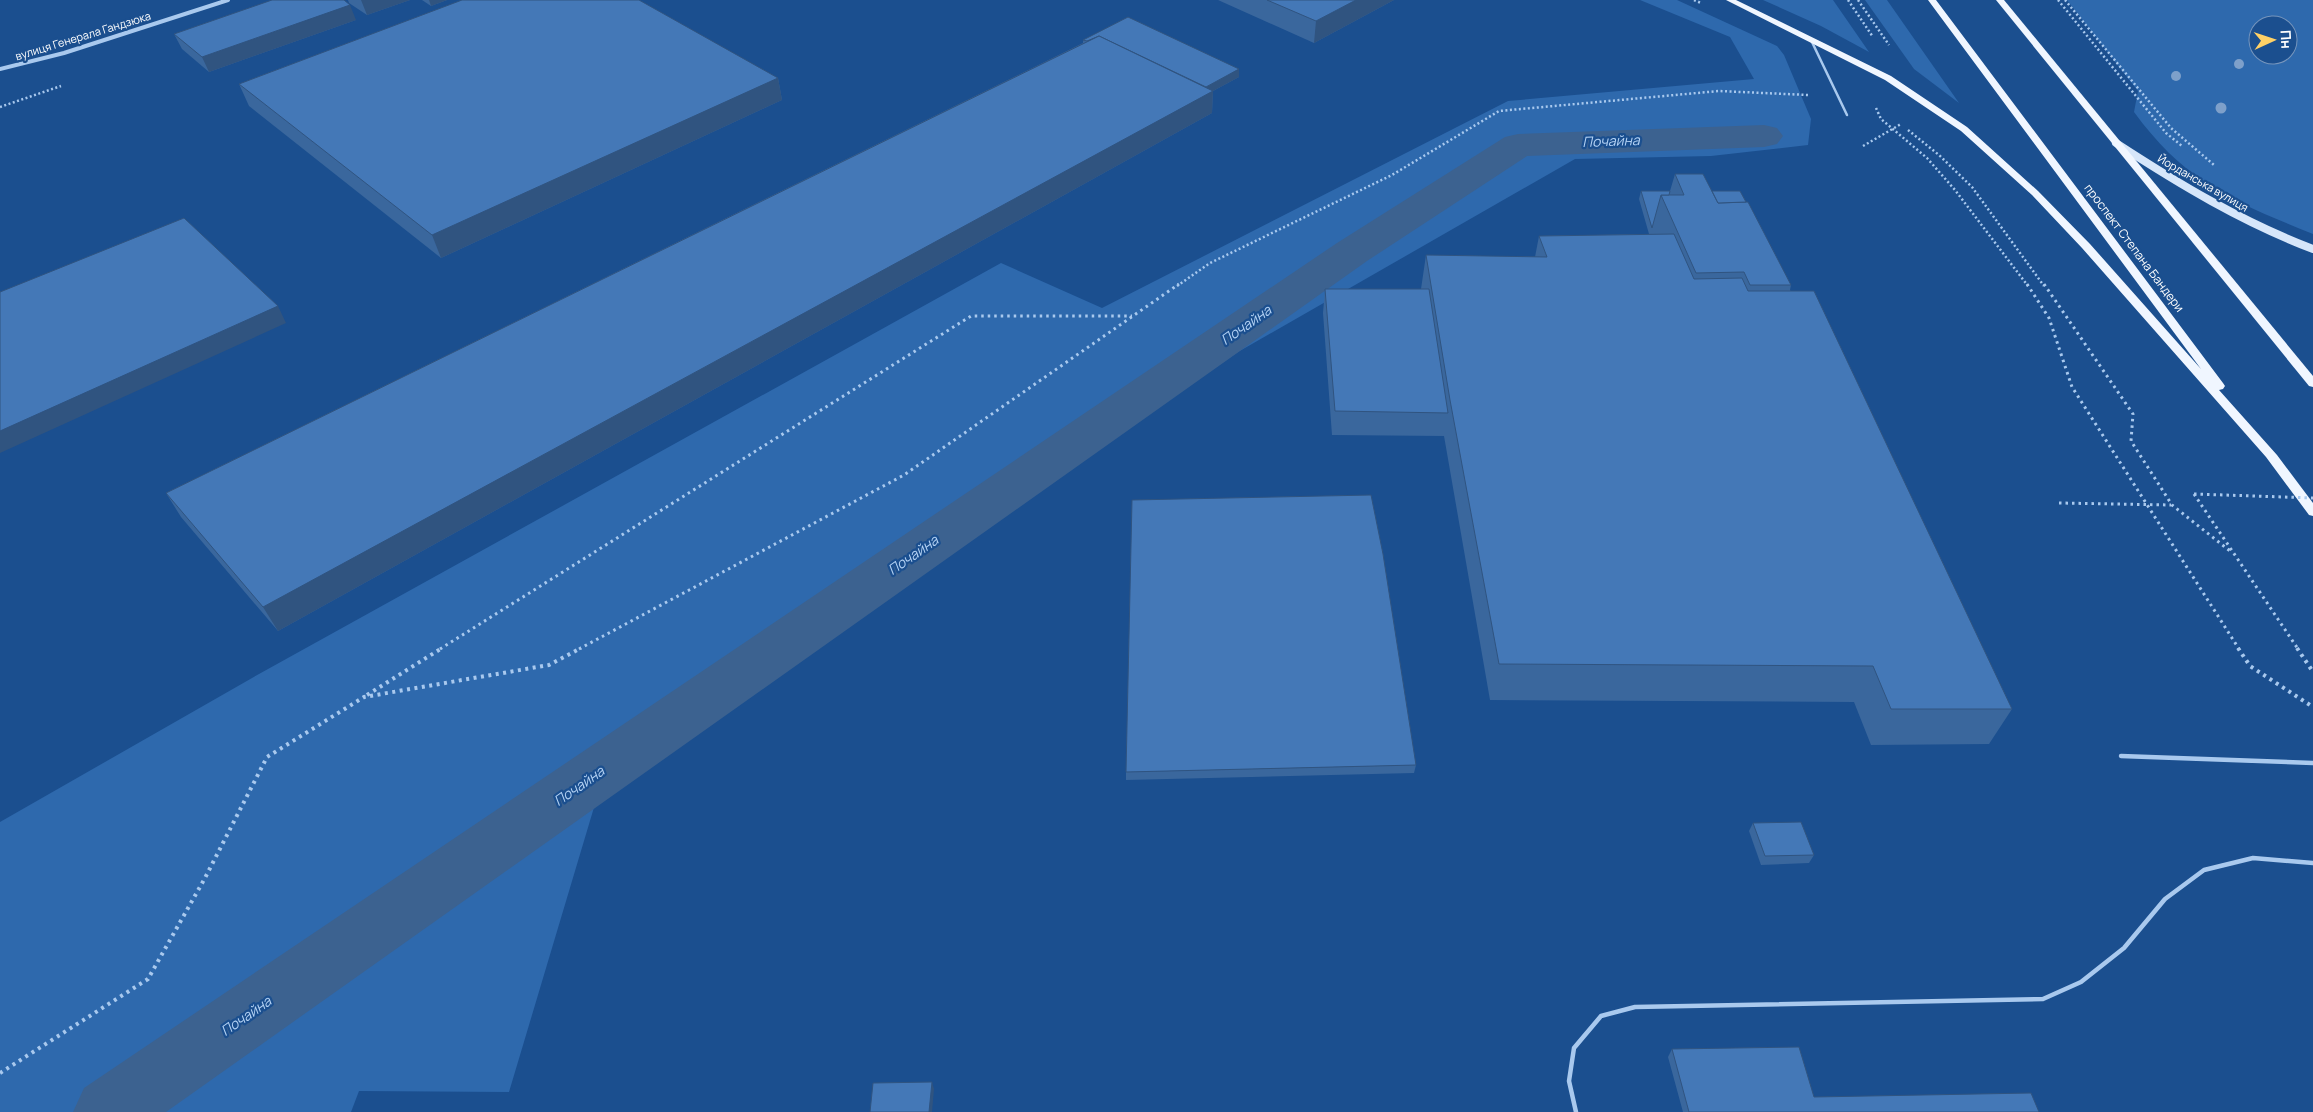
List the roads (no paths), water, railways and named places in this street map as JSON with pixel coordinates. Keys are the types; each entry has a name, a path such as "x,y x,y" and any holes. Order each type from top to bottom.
{"main road":[{"path":"1730,0 1888,78 1964,129 2035,193 2092,253 2273,458"},
{"name":"проспект Степана Бандери","path":"1932,0 2313,512"},
{"path":"2000,0 2114,142 2313,383"},
{"name":"Йорданська вулиця","path":"2114,142 2184,188 2236,217 2313,249"}],"street":[{"name":"вулиця Генерала Гандзюка","path":"0,68 64,53 228,0"}],"lane":[{"path":"1810,38 1847,115"},
{"path":"2121,756 2313,763"},
{"path":"1576,1112 1568,1081 1574,1048 1601,1016 1635,1007 2043,999 2081,982 2124,948 2164,899 2204,870 2253,858 2313,863"}],"waterway":[{"name":"Почайна","path":"108,1112 1352,252 1518,145 1764,136"}]}
